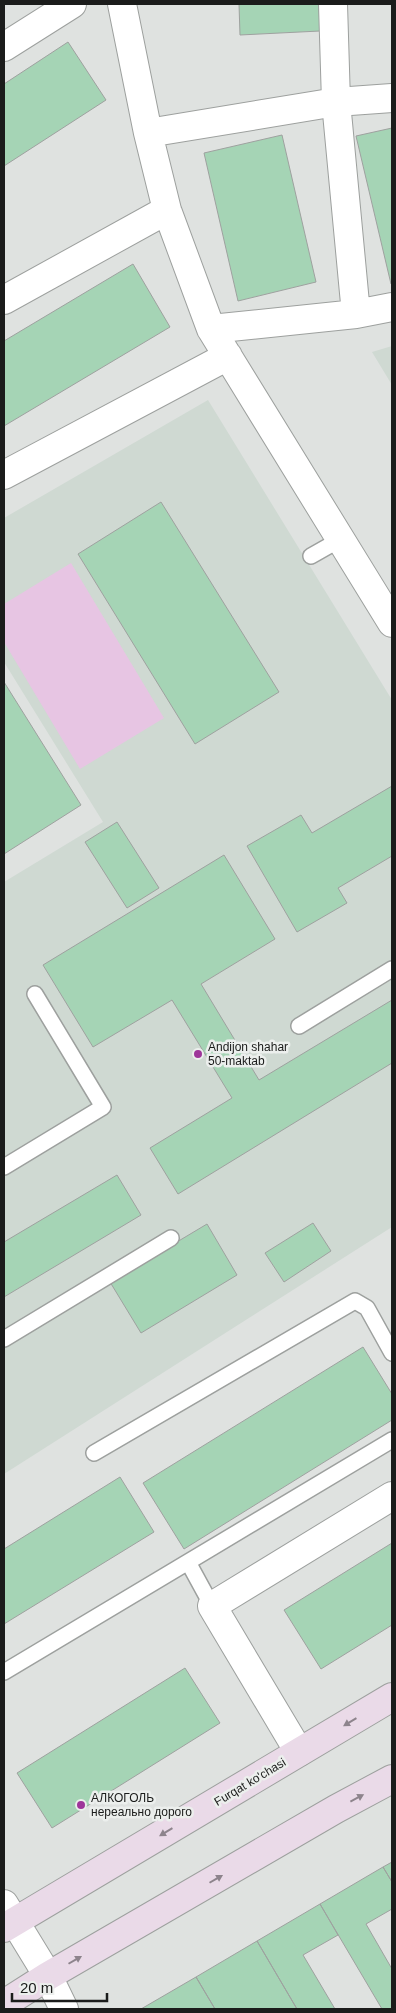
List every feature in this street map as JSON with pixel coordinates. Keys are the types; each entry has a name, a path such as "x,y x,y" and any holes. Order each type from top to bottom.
{"main road":[{"name":"Furqat ko'chasi","path":"7,1918 392,1697"},
{"path":"4,2004 48,1976 336,1809 392,1779"}],"street":[{"path":"4,47 72,4"},
{"path":"122,4 148,133 167,210 211,329 392,622"},
{"path":"333,4 336,102 356,314"},
{"path":"148,133 336,102 392,98"},
{"path":"4,300 167,210"},
{"path":"211,329 356,314 392,307"},
{"path":"4,475 228,356"},
{"path":"299,1752 212,1606 392,1496"},
{"path":"7,1918 48,1976 64,2009"}],"lane":[{"path":"311,556 340,538"},
{"path":"299,1026 392,969"},
{"path":"4,1167 104,1107 35,994"},
{"path":"4,1339 171,1238"},
{"path":"94,1453 355,1301 367,1308 392,1353"},
{"path":"4,1672 392,1440"},
{"path":"188,1562 212,1606"}],"shaded area":[{"path":"392,346 392,385 372,352"},
{"name":"Andijon shahar 50-maktab","path":"208,400 392,700 392,1227 4,1474 4,882 103,822 4,662 4,518"},
{"path":"71,563 164,718 80,769 4,642 4,604"}],"building":[{"path":"239,4 319,4 320,31 240,35"},
{"path":"68,42 106,100 4,166 4,84"},
{"path":"392,128 392,283 391,284 356,136"},
{"path":"282,135 316,282 238,301 204,153"},
{"path":"133,264 170,327 4,426 4,341"},
{"path":"161,502 279,692 195,744 78,554"},
{"path":"4,682 81,805 4,854"},
{"path":"392,786 392,856 338,888 347,903 297,932 247,846 301,815 312,833"},
{"path":"117,822 159,888 127,908 85,842"},
{"path":"224,855 275,939 201,984 259,1080 392,1000 392,1063 178,1194 150,1148 232,1098 172,1000 93,1047 43,965"},
{"path":"117,1175 141,1215 4,1297 4,1242"},
{"path":"313,1223 331,1251 284,1282 265,1253"},
{"path":"207,1224 237,1275 141,1333 110,1282"},
{"path":"363,1347 392,1394 392,1420 184,1549 143,1483"},
{"path":"120,1477 154,1532 4,1624 4,1549"},
{"path":"392,1543 392,1625 321,1669 284,1610"},
{"path":"185,1668 220,1723 52,1828 17,1773"},
{"path":"392,1862 392,1882 383,1867"},
{"path":"383,1867 392,1882 392,1909 366,1924 392,1969 392,2009 382,2009 320,1904"},
{"path":"320,1904 338,1935 303,1955 335,2009 297,2009 257,1941"},
{"path":"257,1941 297,2009 215,2009 196,1977"},
{"path":"196,1977 215,2009 141,2009"}],"place":[{"name":"Andijon shahar 50-maktab","path":"198,1054"},
{"name":"АЛКОГОЛЬ нереально дорого","path":"81,1805"}]}
